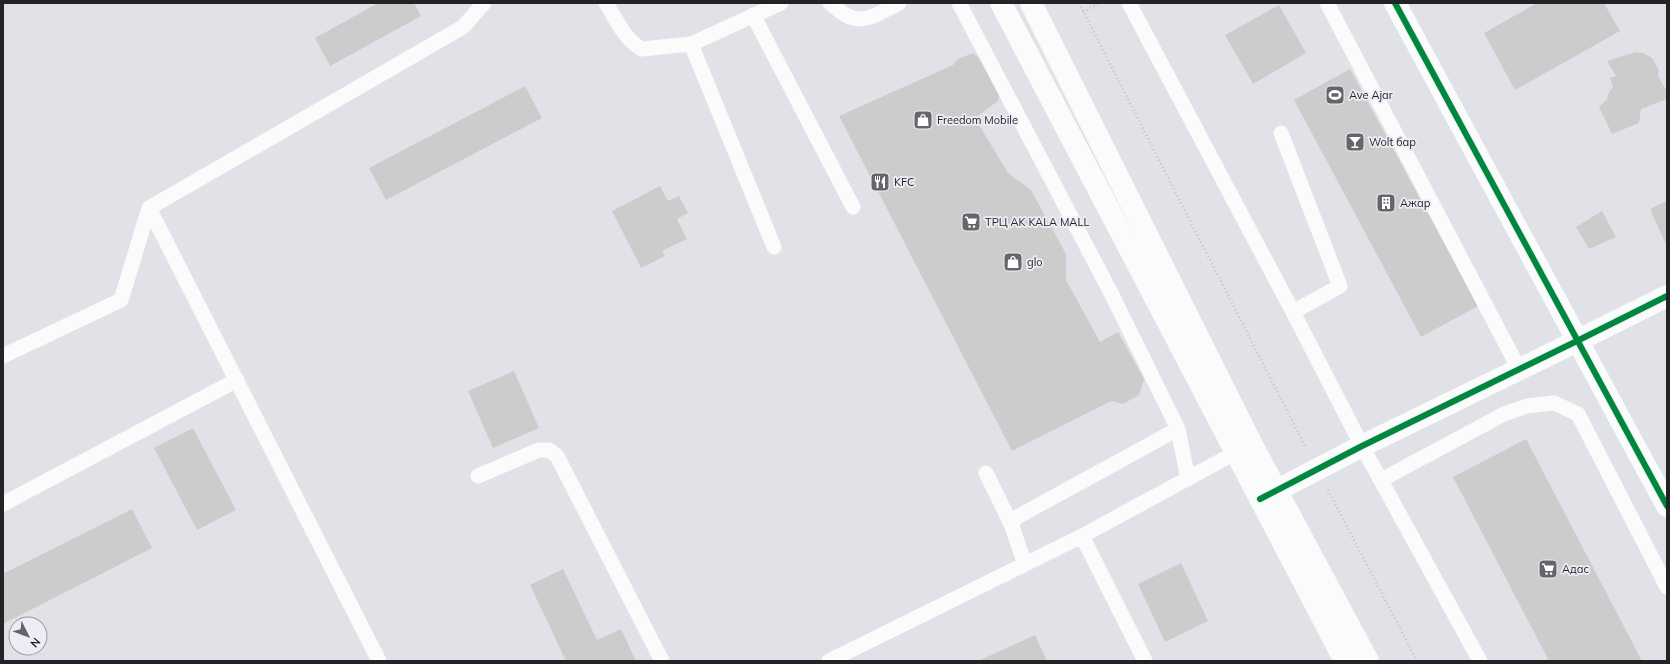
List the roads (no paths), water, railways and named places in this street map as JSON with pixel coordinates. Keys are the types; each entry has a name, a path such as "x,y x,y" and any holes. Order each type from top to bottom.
{"main road":[{"path":"1001,3 1269,494 1368,661"},
{"path":"1031,3 1244,449"},
{"path":"1395,3 1667,506"},
{"path":"1269,494 1362,446 1577,342 1667,296"},
{"path":"1269,494 1344,661"}],"lane":[{"path":"3,356 121,300 149,208 462,27 484,3"},
{"path":"606,3 629,39 642,49 691,44 781,3"},
{"path":"830,3 848,17 857,20 866,19 899,3"},
{"path":"958,3 1109,288 1178,429 1188,479"},
{"path":"1129,3 1293,312 1362,446 1480,661"},
{"path":"1327,3 1519,369"},
{"path":"753,15 853,207"},
{"path":"691,44 774,247"},
{"path":"1281,132 1340,286 1293,312"},
{"path":"149,208 379,661"},
{"path":"3,504 237,380"},
{"path":"1381,480 1504,414 1527,406 1554,403 1578,414 1667,587"},
{"path":"1011,524 1017,517 1027,511 1178,429"},
{"path":"829,661 1082,536 1244,449"},
{"path":"478,476 539,450 549,450 557,456 662,661"},
{"path":"986,473 1011,524 1025,564"},
{"path":"1082,536 1145,661"}],"place":[{"name":"Ave Ajar","path":"1335,95"},
{"name":"Freedom Mobile","path":"923,120"},
{"name":"Wolt бар","path":"1355,142"},
{"name":"KFC","path":"880,182"},
{"name":"Ажар","path":"1386,203"},
{"name":"ТРЦ AK KALA MALL","path":"971,222"},
{"name":"glo","path":"1013,262"},
{"name":"Адас","path":"1548,569"}]}
